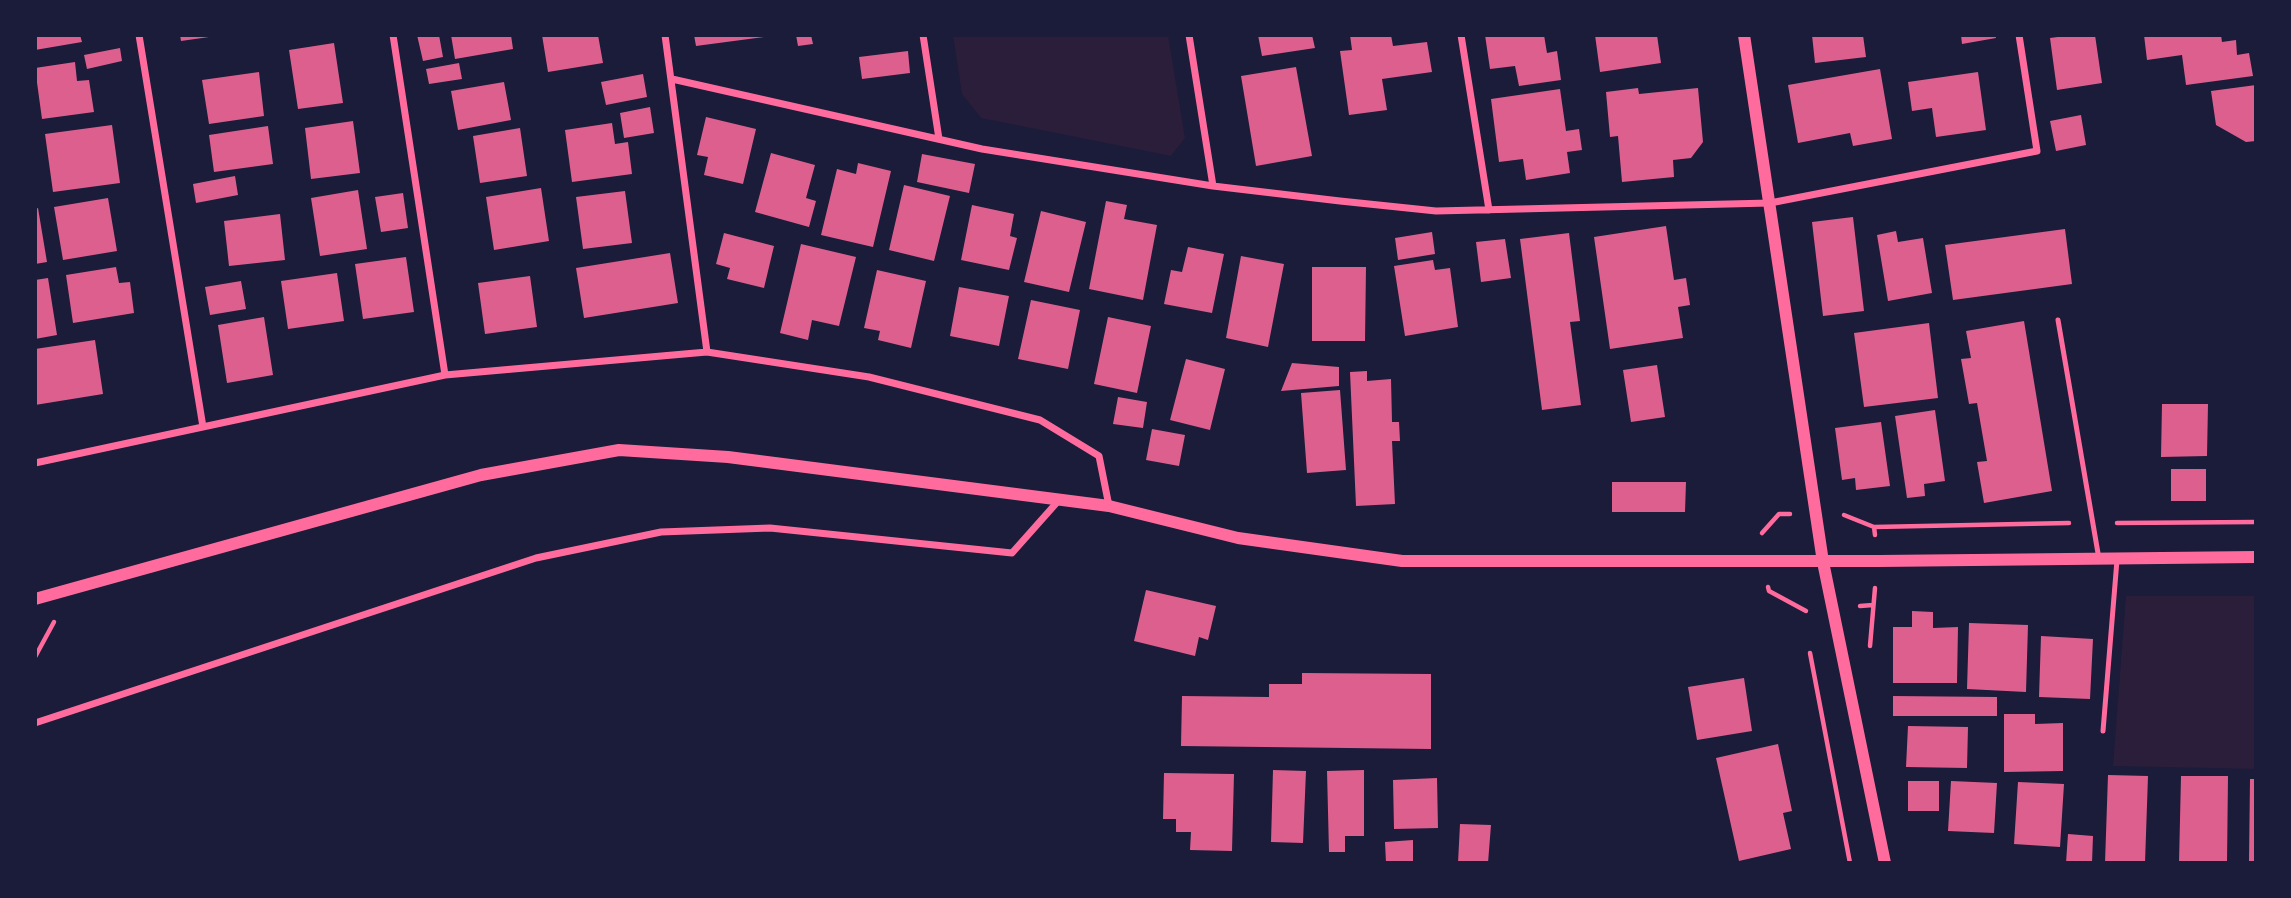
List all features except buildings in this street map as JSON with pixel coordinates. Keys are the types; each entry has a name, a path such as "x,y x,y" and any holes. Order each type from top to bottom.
{"street":[{"path":"139,35 203,427"},
{"path":"393,35 445,375"},
{"path":"665,35 706,352"},
{"path":"923,35 939,139"},
{"path":"1189,35 1213,186"},
{"path":"1461,35 1489,210"},
{"path":"1744,35 1823,562 1885,863"},
{"path":"672,79 982,149 1213,186 1436,211 1770,203 2037,151 2019,35"},
{"path":"35,463 445,375 706,352 869,377 1040,420 1099,456 1109,506"},
{"path":"35,599 481,475 618,450 728,457 1060,499 1109,506 1238,538 1402,561 1823,562 2256,558"},
{"path":"35,723 536,558 661,533 770,528 1012,553 1060,499"}],"lane":[{"path":"2058,320 2099,559"},
{"path":"2103,731 2117,559"}],"path":[{"path":"1874,527 2256,522"},
{"path":"1870,648 1879,561"},
{"path":"1802,611 1805,624"},
{"path":"1810,651 1850,863"}],"shaded area":[{"path":"953,35 1168,35 1185,138 1171,156 981,118 962,94"},
{"path":"2126,596 2256,596 2256,769 2113,766"}]}
